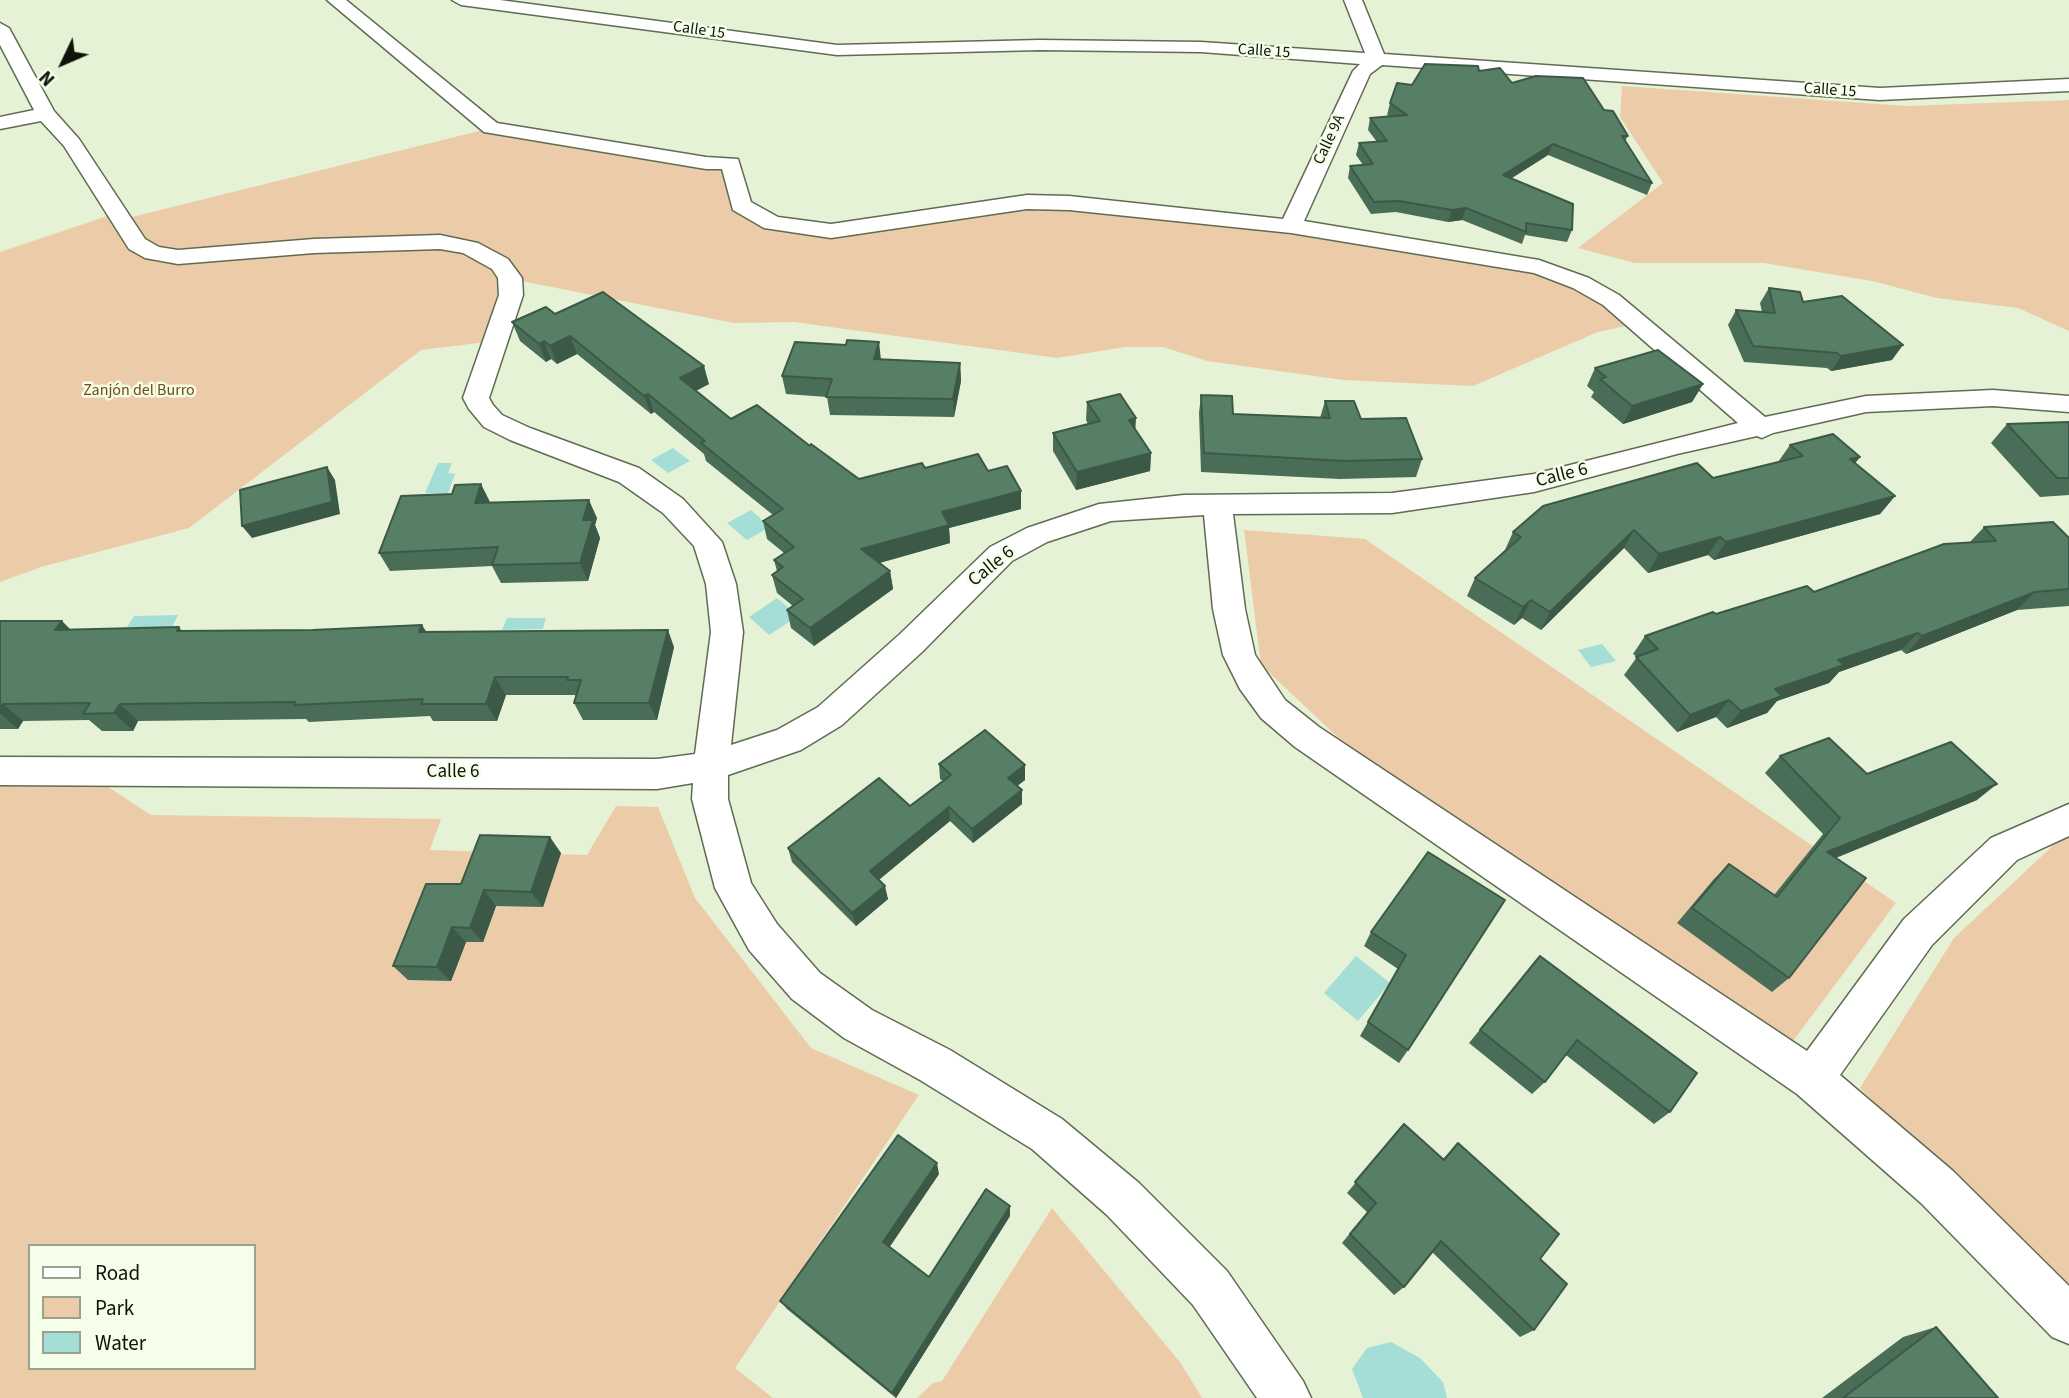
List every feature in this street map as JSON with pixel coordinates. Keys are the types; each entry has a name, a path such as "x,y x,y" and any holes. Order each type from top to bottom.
{"street":[{"path":"336,0 491,128 706,163 731,163 741,205 772,223 831,231 1027,202 1069,203 1291,226 1539,267 1581,283 1611,300 1762,429"},
{"name":"Calle 15","path":"467,0 837,50 1040,45 1201,47 1880,94 2069,85"},
{"path":"1353,0 1377,60"},
{"path":"0,28 46,114 72,142 138,244 153,253 178,257 314,246 440,242 470,248 486,254 500,264 510,278 511,295 475,398 482,409 493,421 520,434 629,475 673,506 707,542 721,584 727,632 711,766 710,799 734,888 764,937 806,986 858,1024 935,1065 1046,1134 1123,1199 1210,1288 1286,1398"},
{"name":"Calle 9A","path":"1291,226 1362,71 1377,60"},
{"path":"0,123 46,114"},
{"name":"Calle 6","path":"0,771 657,774 711,766 789,740 830,716 911,643 1002,554 1037,535 1109,511 1184,505 1218,507 1392,503 1534,484 1678,445 1762,429 1866,404 1993,398 2069,404"},
{"path":"1218,507 1231,620 1239,655 1252,680 1273,709 1307,737 1812,1079 1937,1186 2069,1320"},
{"path":"1812,1079 1918,932 2004,849 2069,819"}],"green space":[{"path":"1622,86 1907,106 2069,100 2069,331 2018,308 1937,298 1872,281 1764,263 1635,263 1578,248 1663,183 1620,117"},
{"name":"Zanjón del Burro","path":"491,128 731,163 741,205 772,223 831,231 1027,202 1291,226 1539,267 1639,323 1598,332 1473,386 1343,380 1207,361 1163,347 1125,347 1057,358 794,322 734,323 511,279 495,341 421,350 189,528 41,567 0,582 0,252 116,213 120,220"},
{"path":"1244,530 1365,539 1896,903 1790,1045 1345,744 1261,665"},
{"path":"0,784 105,785 151,815 441,819 430,850 587,855 616,806 658,807 695,898 811,1048 919,1095 735,1368 773,1398 0,1398"},
{"path":"2069,837 2069,1299 1860,1088 1954,938 2061,838"},
{"path":"1052,1208 1180,1362 1202,1398 917,1398 933,1383 942,1381"}],"water":[{"path":"673,448 690,461 668,473 651,460"},
{"path":"438,463 452,463 448,473 455,474 448,493 425,493"},
{"path":"751,510 770,527 747,540 727,523"},
{"path":"777,598 798,616 769,635 749,617"},
{"path":"178,615 172,627 127,627 134,616"},
{"path":"507,618 546,618 543,629 502,630"},
{"path":"1602,644 1616,661 1591,667 1578,650"},
{"path":"1356,956 1390,983 1358,1021 1324,993"},
{"path":"1391,1342 1420,1358 1443,1382 1447,1398 1363,1398 1352,1369 1367,1348"}],"building":[{"path":"1425,64 1478,66 1479,71 1500,68 1512,83 1536,76 1583,78 1604,110 1613,111 1628,136 1622,136 1652,183 1553,144 1503,175 1573,204 1572,230 1526,223 1526,232 1466,208 1452,210 1399,201 1374,202 1350,166 1373,164 1359,143 1387,141 1370,118 1407,115 1390,103 1397,83 1412,85"},
{"path":"1769,288 1800,292 1803,302 1842,296 1903,345 1841,356 1837,353 1753,346 1736,310 1775,313"},
{"path":"603,292 704,366 680,378 731,419 757,405 859,479 922,463 925,468 978,454 988,471 1007,466 1021,491 942,512 949,525 861,549 890,571 810,628 787,610 803,599 772,575 783,567 774,560 794,547 763,521 783,509 701,443 705,441 648,394 644,396 570,336 550,346 544,341 539,344 512,322 546,307 555,314"},
{"path":"847,340 879,342 874,359 960,363 953,399 826,397 832,379 782,376 795,342 846,345"},
{"path":"1658,350 1703,384 1632,406 1600,379 1606,377 1595,368"},
{"path":"1120,394 1136,418 1129,420 1151,453 1077,472 1053,433 1100,421 1087,402"},
{"path":"1201,395 1232,396 1233,414 1330,418 1325,401 1354,401 1361,419 1406,418 1422,459 1345,461 1204,453"},
{"path":"2069,422 2069,478 2057,478 2007,424"},
{"path":"1833,434 1860,457 1850,459 1895,496 1726,542 1720,537 1659,554 1634,530 1550,612 1531,600 1523,607 1475,578 1521,537 1513,532 1543,506 1697,463 1713,478 1803,456 1790,445"},
{"path":"327,467 332,502 242,526 240,490"},
{"path":"481,484 475,503 589,500 583,520 593,520 580,563 492,565 498,547 379,553 401,496 452,494 455,485"},
{"path":"2053,522 2069,538 2069,589 2035,592 1922,636 1918,633 1838,660 1844,665 1775,689 1782,696 1741,711 1729,700 1690,715 1636,657 1658,649 1645,636 1713,612 1716,614 1807,586 1814,592 1944,544 1996,541 1984,527"},
{"path":"0,621 62,621 55,630 179,627 177,631 313,630 422,625 419,632 668,630 649,703 574,703 581,680 567,680 568,677 495,677 486,704 421,704 423,699 294,705 295,702 120,704 114,713 83,714 90,703 3,704 0,709"},
{"path":"985,730 1025,765 1008,778 1022,790 972,829 949,807 870,871 885,886 852,913 788,848 879,778 910,806 951,775 939,764"},
{"path":"1829,738 1867,774 1951,742 1997,784 1827,852 1866,878 1789,978 1692,908 1729,864 1777,897 1840,818 1780,756"},
{"path":"480,835 550,837 531,892 484,890 470,928 452,927 437,967 393,966 426,884 461,884"},
{"path":"1428,852 1505,900 1408,1050 1368,1022 1406,955 1371,932"},
{"path":"1540,956 1697,1073 1670,1112 1577,1040 1545,1082 1480,1030"},
{"path":"1404,1124 1444,1160 1458,1143 1559,1234 1540,1259 1567,1284 1534,1330 1441,1241 1404,1287 1350,1234 1376,1203 1355,1182"},
{"path":"898,1135 937,1163 883,1242 929,1277 986,1189 1010,1206 892,1393 780,1301"},
{"path":"1936,1327 1998,1398 1843,1398"}]}
